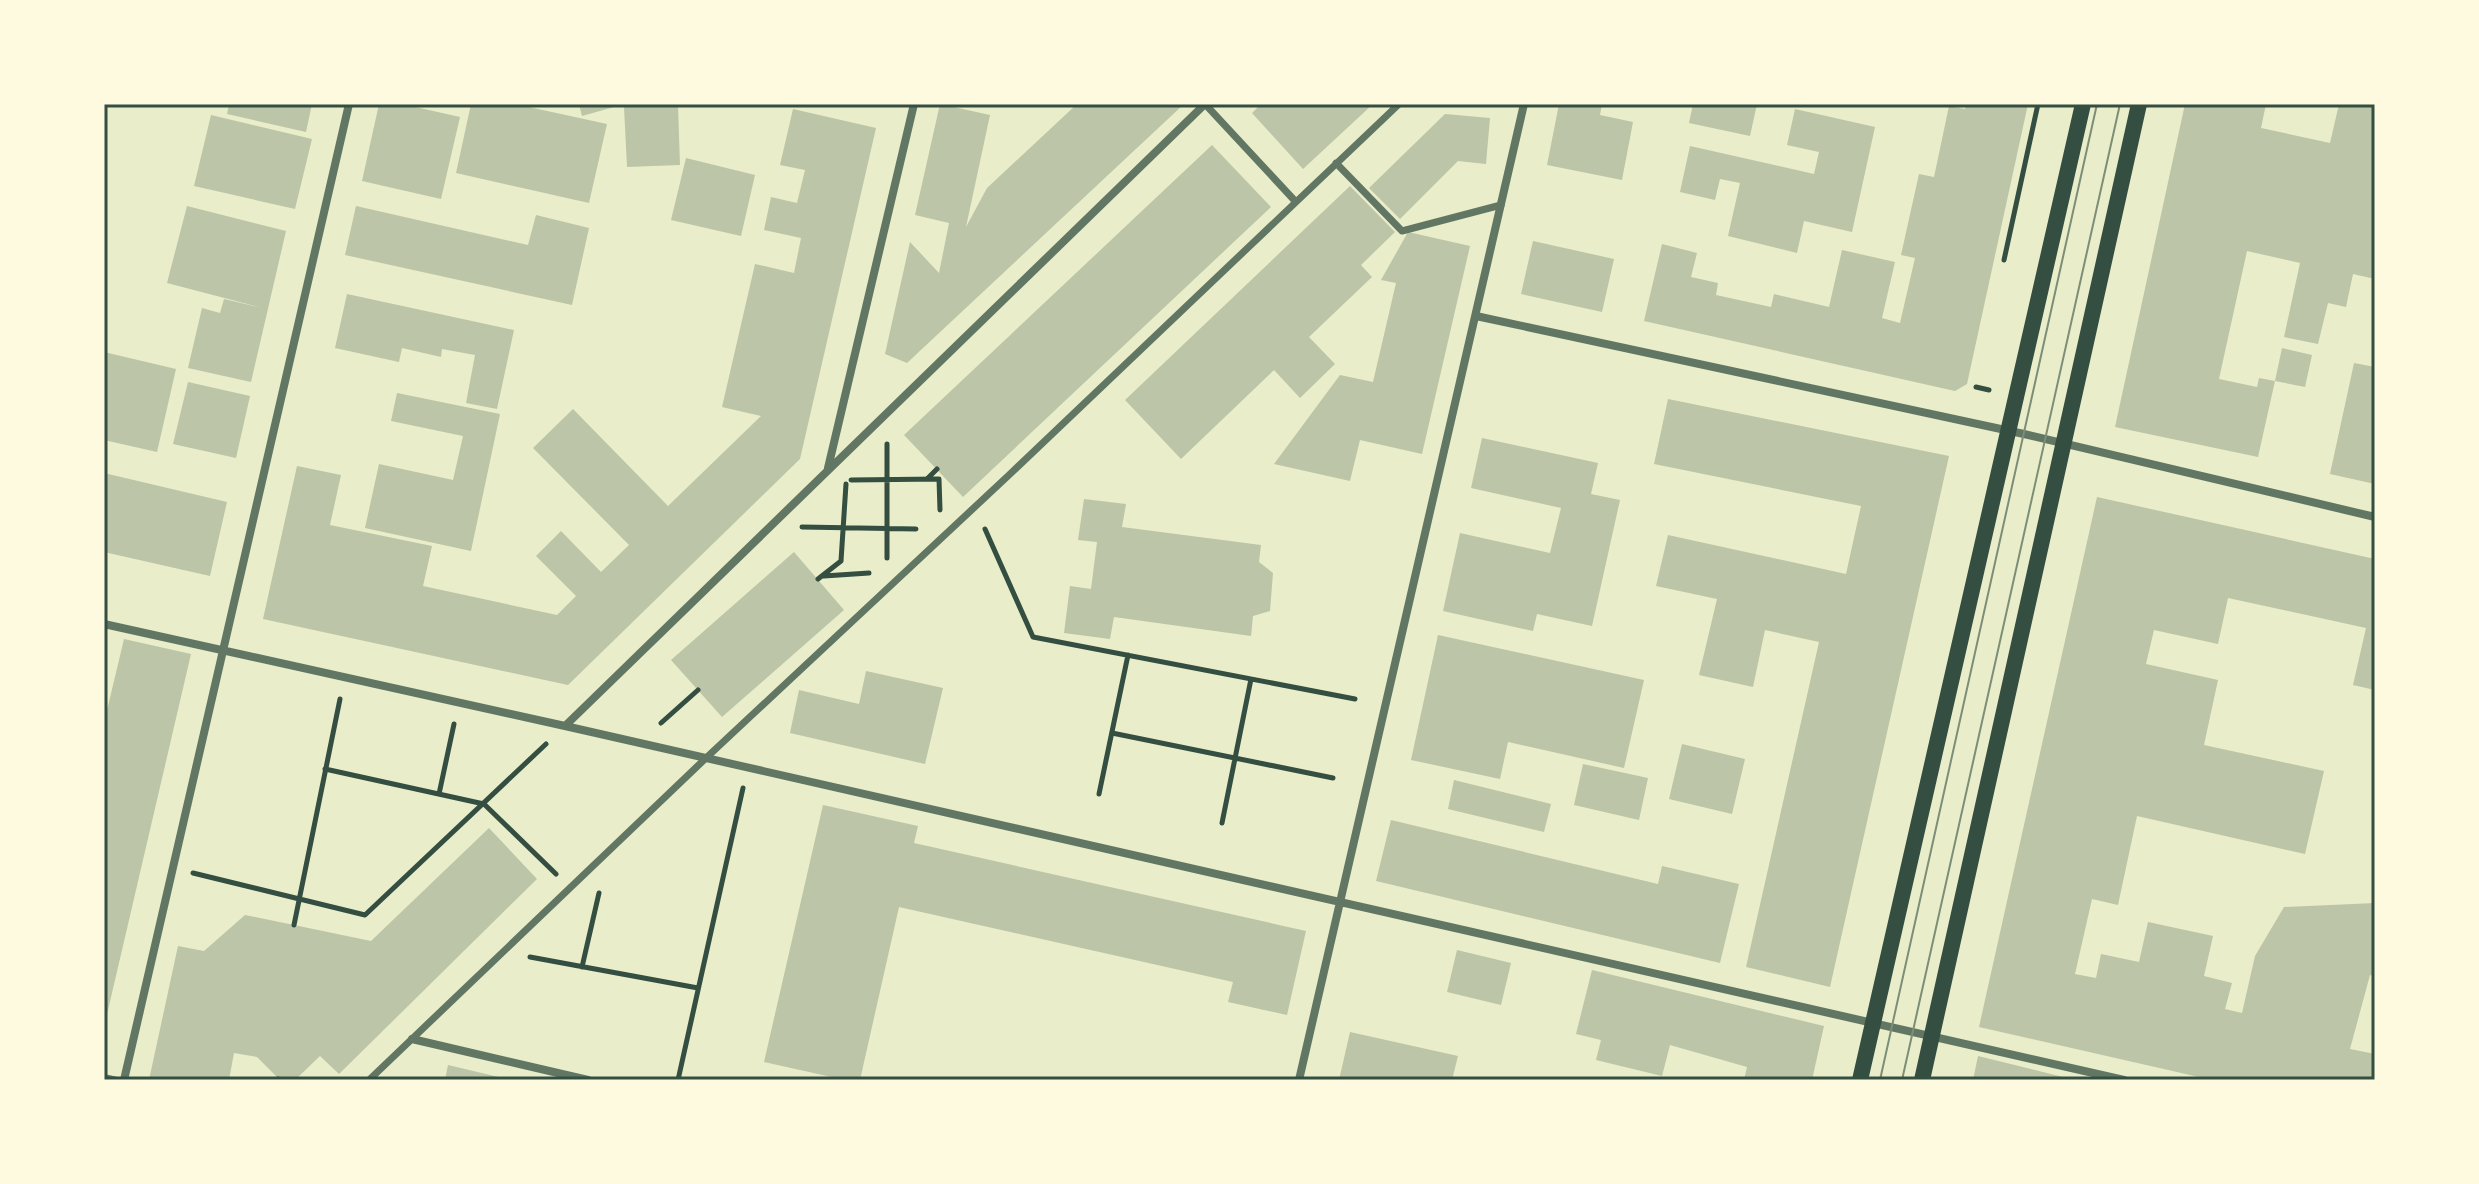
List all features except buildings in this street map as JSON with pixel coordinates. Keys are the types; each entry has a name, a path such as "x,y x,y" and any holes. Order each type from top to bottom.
{"main road":[{"path":"1860,1080 2083,104"},
{"path":"1922,1080 2139,104"}],"street":[{"path":"124,1080 349,104"},
{"path":"828,468 914,104"},
{"path":"565,726 1205,104 1296,202"},
{"path":"369,1080 1399,104"},
{"path":"1299,1080 1524,104"},
{"path":"1336,163 1402,231 1501,205"},
{"path":"1476,316 2008,430 2375,517"},
{"path":"104,624 639,742 2124,1080"},
{"path":"412,1039 588,1080"}],"lane":[{"path":"104,1077 117,1080"}],"path":[{"path":"2004,260 2038,104"},
{"path":"1976,387 1990,391"},
{"path":"887,411 887,588"},
{"path":"849,448 841,561 820,578 887,572"},
{"path":"926,479 937,469"},
{"path":"814,481 939,479 940,539"},
{"path":"975,507 1033,637 1355,699"},
{"path":"769,526 940,529"},
{"path":"1099,794 1128,655"},
{"path":"294,925 344,677"},
{"path":"1222,823 1251,679"},
{"path":"639,742 698,690"},
{"path":"439,794 458,702"},
{"path":"173,868 365,915 565,726"},
{"path":"1112,733 1333,778"},
{"path":"678,1080 747,768"},
{"path":"325,769 484,804 571,888"},
{"path":"582,967 608,852"},
{"path":"503,952 698,988"}],"tram line":[{"path":"1880,1080 2097,104"},
{"path":"1902,1080 2120,104"}]}
